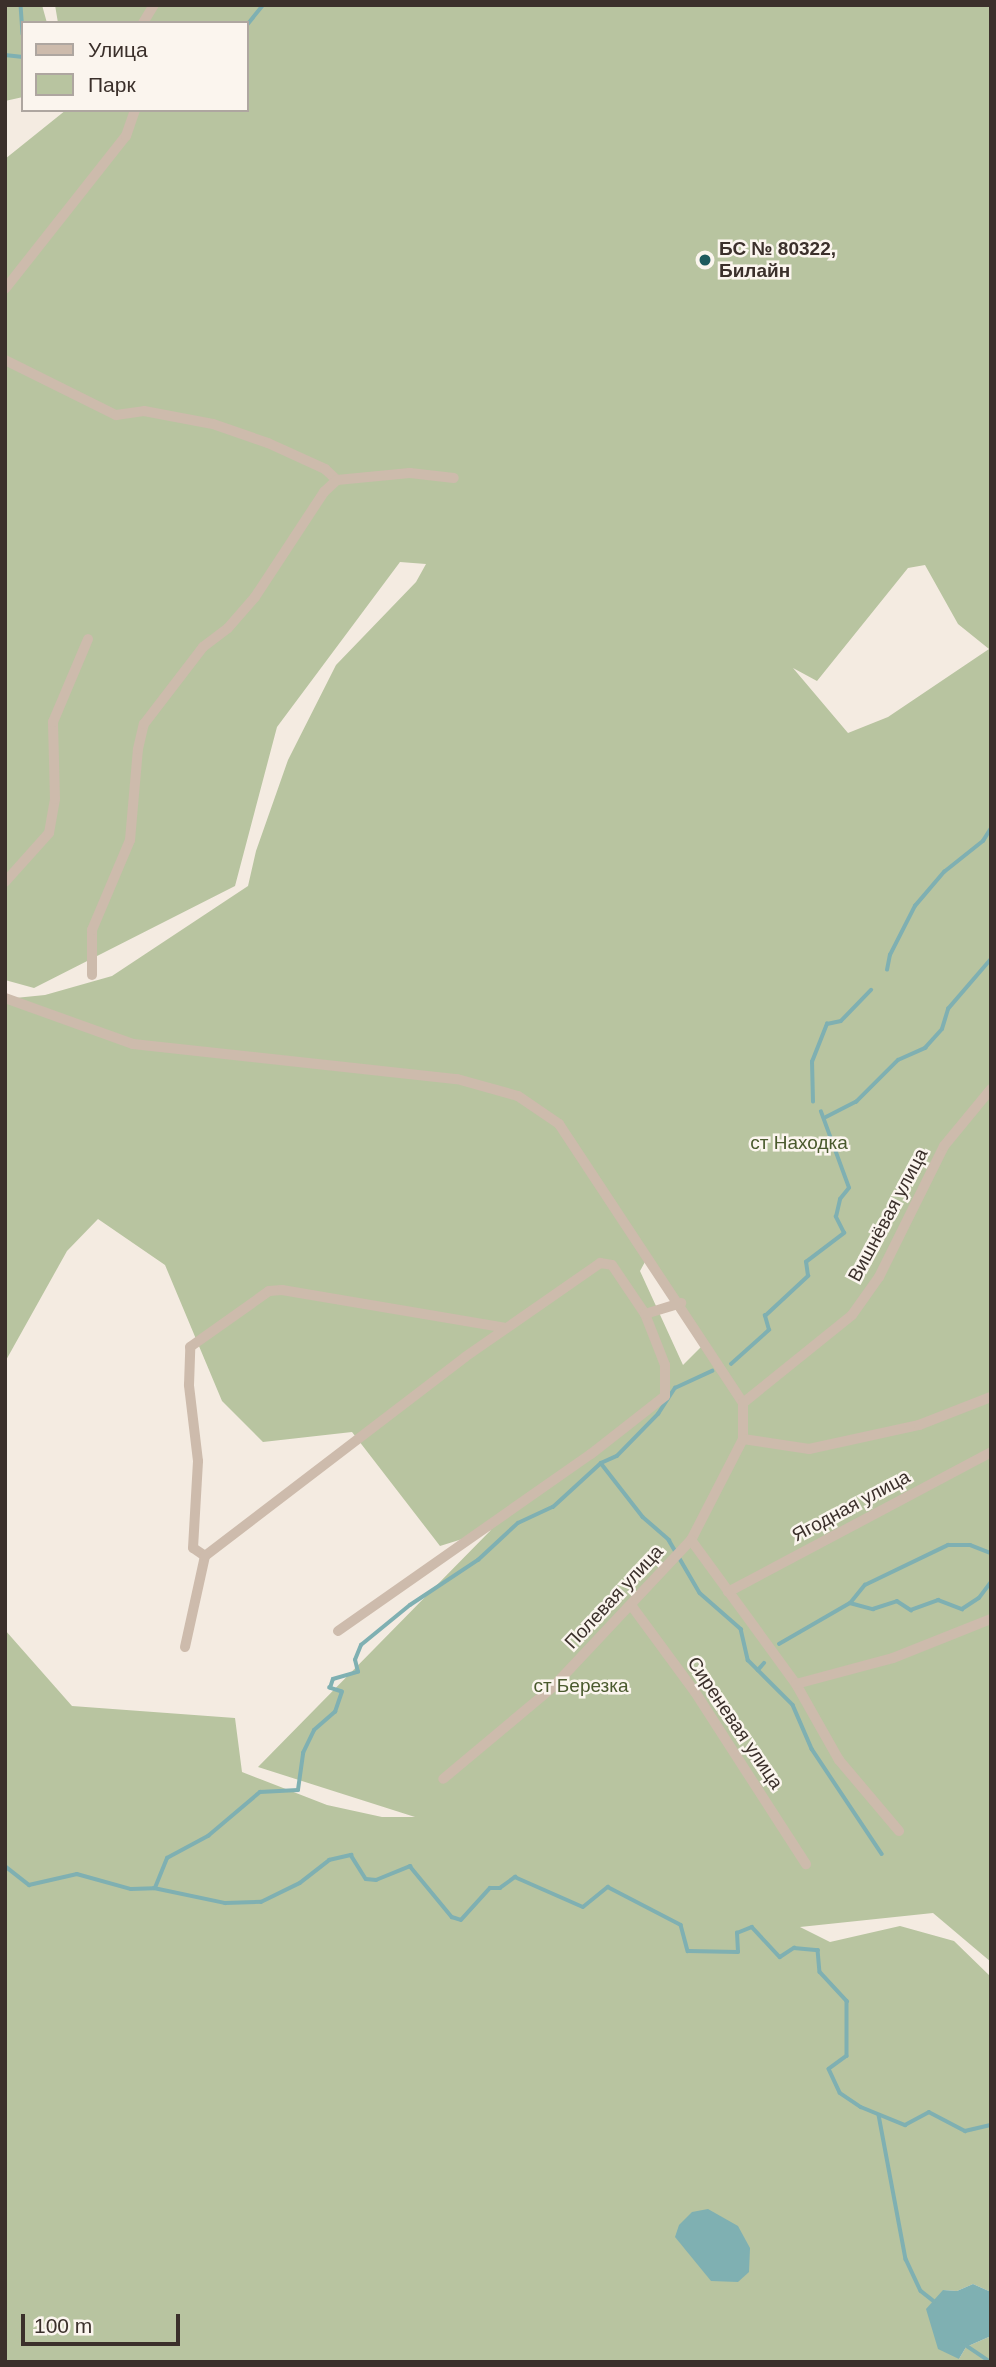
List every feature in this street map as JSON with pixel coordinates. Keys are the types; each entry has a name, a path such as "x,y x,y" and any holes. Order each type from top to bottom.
{"street":[{"path":"144,21 154,5"},
{"path":"5,289 126,136 134,112"},
{"path":"5,360 116,415 144,411 213,424 268,443 324,469 337,480"},
{"path":"92,975 92,930 130,839 138,748 144,724 203,647 228,628 255,597 324,492 337,480 410,473 454,478"},
{"path":"5,882 49,833 55,799 53,722 89,639"},
{"path":"5,998 133,1044 457,1079 518,1096 559,1124 681,1303 743,1403 743,1439 809,1449 919,1425 991,1398"},
{"name":"Вишнёвая улица","path":"743,1403 852,1315 879,1277 944,1146 991,1089"},
{"path":"185,1647 205,1556 506,1328 600,1263 612,1265 645,1314 665,1365 664,1396 591,1454 338,1631"},
{"path":"205,1556 193,1548 198,1461 189,1385 190,1347 269,1291 282,1290 506,1328"},
{"path":"645,1314 681,1303"},
{"name":"Полевая улица","path":"443,1779 553,1687 668,1566 687,1544 743,1439"},
{"name":"Ягодная улица","path":"728,1592 991,1452"},
{"path":"687,1544 728,1592 796,1684 839,1760 900,1831"},
{"name":"Сиреневая улица","path":"631,1605 695,1692 806,1864"},
{"path":"796,1684 892,1658 991,1619"}],"green space":[{"path":"5,5 42,5 46,21 21,21 21,97 5,101"},
{"path":"55,5 991,5 991,1962 933,1913 800,1927 830,1942 900,1926 954,1941 991,1977 991,2292 973,2284 957,2291 943,2290 959,2359 966,2347 991,2336 991,2362 5,2362 5,1630 72,1706 235,1718 242,1772 327,1805 382,1817 415,1817 258,1767 491,1530 440,1546 352,1432 263,1442 222,1401 165,1265 98,1219 67,1251 5,1362 5,999 45,995 112,976 248,886 256,851 288,760 336,665 416,582 426,564 400,562 277,727 235,886 34,988 5,980 5,159 64,112 248,112 248,21 58,21","holes":["925,565 958,624 989,649 888,717 848,733 793,668 817,681 908,568","646,1260 703,1345 683,1365 640,1271"]}],"water":[{"path":"708,2209 738,2226 750,2248 749,2272 738,2282 711,2281 675,2237 679,2225 692,2212"},
{"path":"973,2284 991,2292 991,2336 966,2347 959,2359 938,2349 926,2309 943,2290 957,2291"}],"waterway":[{"path":"21,5 22,21"},
{"path":"248,24 263,5"},
{"path":"5,55 21,57"},
{"path":"887,970 890,955 915,906 944,872 983,841 991,828"},
{"path":"826,1117 856,1102 898,1060 925,1048 942,1029 948,1009 991,959"},
{"path":"813,1102 812,1062 827,1024 841,1021 871,990"},
{"path":"731,1364 769,1330 765,1316 808,1276 806,1262 844,1233 836,1217 840,1199 849,1188 821,1112"},
{"path":"155,1888 167,1858 208,1836 260,1792 298,1790 303,1753 314,1730 335,1712 342,1692 330,1688 333,1679 358,1672 355,1660 361,1645 410,1605 478,1560 518,1523 553,1507 601,1463 617,1456 658,1414 675,1388 712,1371"},
{"path":"601,1463 643,1517 669,1540 700,1593 741,1629 748,1660 758,1670 764,1663"},
{"path":"851,1602 865,1585 948,1545 970,1545 991,1553"},
{"path":"779,1644 850,1603 873,1609 897,1601 911,1610 938,1600 962,1609 979,1598 991,1582"},
{"path":"758,1670 793,1705 812,1749 882,1854"},
{"path":"5,1866 29,1885 77,1874 131,1889 154,1888 225,1903 261,1902 300,1883 329,1860 351,1855 366,1879 376,1880 410,1866 452,1917 461,1920 490,1888 500,1888 515,1877 583,1907 608,1887 681,1925 688,1951 738,1952 737,1933 752,1927 780,1957 794,1948 818,1950 820,1972 847,2001 847,2056 829,2069 840,2093 861,2107 905,2125 929,2112 965,2131 991,2125"},
{"path":"879,2115 906,2259 921,2291 934,2301"},
{"path":"964,2344 991,2362"}],"place":[{"name":"БС № 80322, Билайн","path":"705,260"}],"park label":[{"name":"ст Находка","path":"799,1143"},
{"name":"ст Березка","path":"581,1686"}]}
